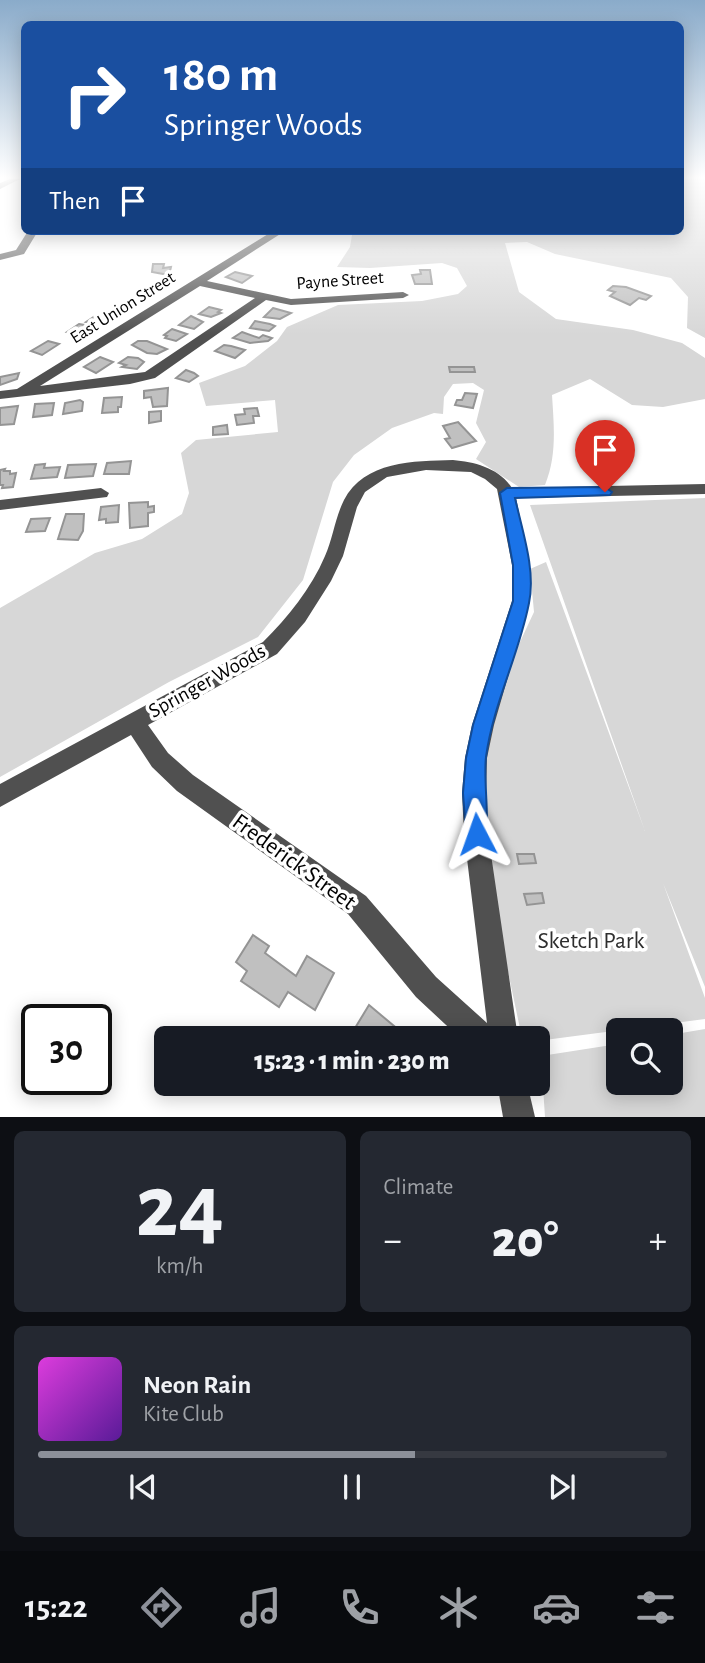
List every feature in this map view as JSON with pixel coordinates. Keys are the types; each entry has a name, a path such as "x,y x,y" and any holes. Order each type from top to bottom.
{"street":[{"path":"0,257 20,252 31,235"},
{"name":"East Union Street","path":"20,393 274,235"},
{"name":"Payne Street","path":"198,282 298,302 403,295"},
{"path":"0,395 130,380 150,375 263,297"},
{"name":"Springer Woods","path":"0,796 259,655 287,631 317,588 334,557 352,498 372,478 422,466 469,467 481,470 498,481 507,493"},
{"path":"501,1026 474,793 476,758 482,725 521,601 521,565 507,493 705,489"},
{"path":"0,505 101,493"},
{"name":"Frederick Street","path":"133,722 160,760 184,783 357,905 426,987 469,1026"},
{"path":"515,1096 519,1117"}],"green space":[{"path":"684,231 705,231 705,338 687,328 688,297 671,278 555,254 527,242 505,243 519,292 556,319 633,330 682,343 705,358 705,399 663,407 632,405 590,379 552,395 554,430 549,474 545,485 519,487 476,459 486,442 476,423 484,390 473,383 453,384 444,397 443,414 434,413 392,428 354,455 333,482 303,580 258,637 169,682 0,777 0,608 95,553 142,539 182,514 189,493 181,453 196,440 278,432 275,400 206,406 199,383 245,366 277,341 287,327 338,305 422,301 458,294 467,286 457,268 442,263 370,268 337,267 350,247 352,235 684,235"},
{"name":"Sketch Park","path":"705,498 705,987 663,883 705,998 705,1019 683,1022 683,1018 606,1018 606,1032 550,1039 550,1026 519,1026 499,929 482,790 490,737 513,657 534,612 530,569 546,562 645,831 530,505"},
{"path":"705,1029 705,1117 545,1117 544,1096 550,1096 550,1055 606,1046 606,1095 683,1095 683,1033"}],"building":[{"path":"153,264 164,264 163,268 171,267 169,275 152,272"},
{"path":"420,270 430,270 432,284 415,284 412,275 421,274"},
{"path":"235,272 252,276 242,283 226,277"},
{"path":"613,286 626,287 651,296 646,300 639,298 630,305 610,296 615,292 608,290"},
{"path":"209,307 221,310 218,312 221,313 211,317 199,314"},
{"path":"273,308 291,313 280,319 264,317"},
{"path":"98,314 112,318 99,325 86,322"},
{"path":"191,316 203,322 194,329 179,325"},
{"path":"255,321 275,326 269,331 250,328"},
{"path":"79,324 96,329 82,336 67,332"},
{"path":"172,329 187,334 176,341 165,338 167,336 164,335"},
{"path":"242,332 259,338 263,335 272,338 250,343 233,338"},
{"path":"48,341 59,344 42,355 31,351"},
{"path":"138,341 147,341 167,349 157,354 147,353 132,345"},
{"path":"224,345 245,350 235,358 215,351"},
{"path":"100,357 113,362 96,373 84,367"},
{"path":"128,357 144,362 137,369 122,367 126,365 119,363"},
{"path":"449,367 474,367 475,372 450,372"},
{"path":"186,370 198,376 189,382 176,378"},
{"path":"19,373 17,379 0,385 0,377"},
{"path":"168,388 167,406 153,407 151,397 144,398 144,391"},
{"path":"465,393 477,394 473,408 455,405 457,400 462,400"},
{"path":"122,397 118,412 102,413 104,398"},
{"path":"80,400 83,402 82,411 63,414 65,403"},
{"path":"54,403 52,415 33,417 35,404"},
{"path":"18,406 14,424 0,425 0,408"},
{"path":"257,408 259,416 253,416 254,423 237,425 235,415 245,414 244,409"},
{"path":"161,411 161,421 149,423 149,412"},
{"path":"458,422 476,441 452,448 445,439 450,438 443,426"},
{"path":"227,425 228,434 213,435 213,427"},
{"path":"131,461 129,474 104,474 107,463"},
{"path":"45,464 44,468 60,467 57,477 31,479 35,465"},
{"path":"96,464 93,476 65,478 68,465"},
{"path":"5,469 4,471 10,471 10,474 16,473 13,487 2,488 3,485 0,485 0,470"},
{"path":"148,502 148,507 154,506 154,512 148,513 148,526 130,528 129,503"},
{"path":"119,505 118,522 106,523 106,519 99,520 101,507"},
{"path":"66,514 84,514 83,531 78,540 58,539"},
{"path":"50,518 45,531 26,532 31,519"},
{"path":"517,854 534,854 536,863 519,864"},
{"path":"542,893 544,903 527,905 524,894"},
{"path":"253,935 269,946 265,953 296,976 307,956 334,973 315,1010 288,992 279,1007 241,981 247,971 236,962"},
{"path":"369,1005 394,1026 356,1026"}],"route":[{"path":"477,834 474,793 476,758 482,725 516,624 523,583 507,493 605,492"}]}
